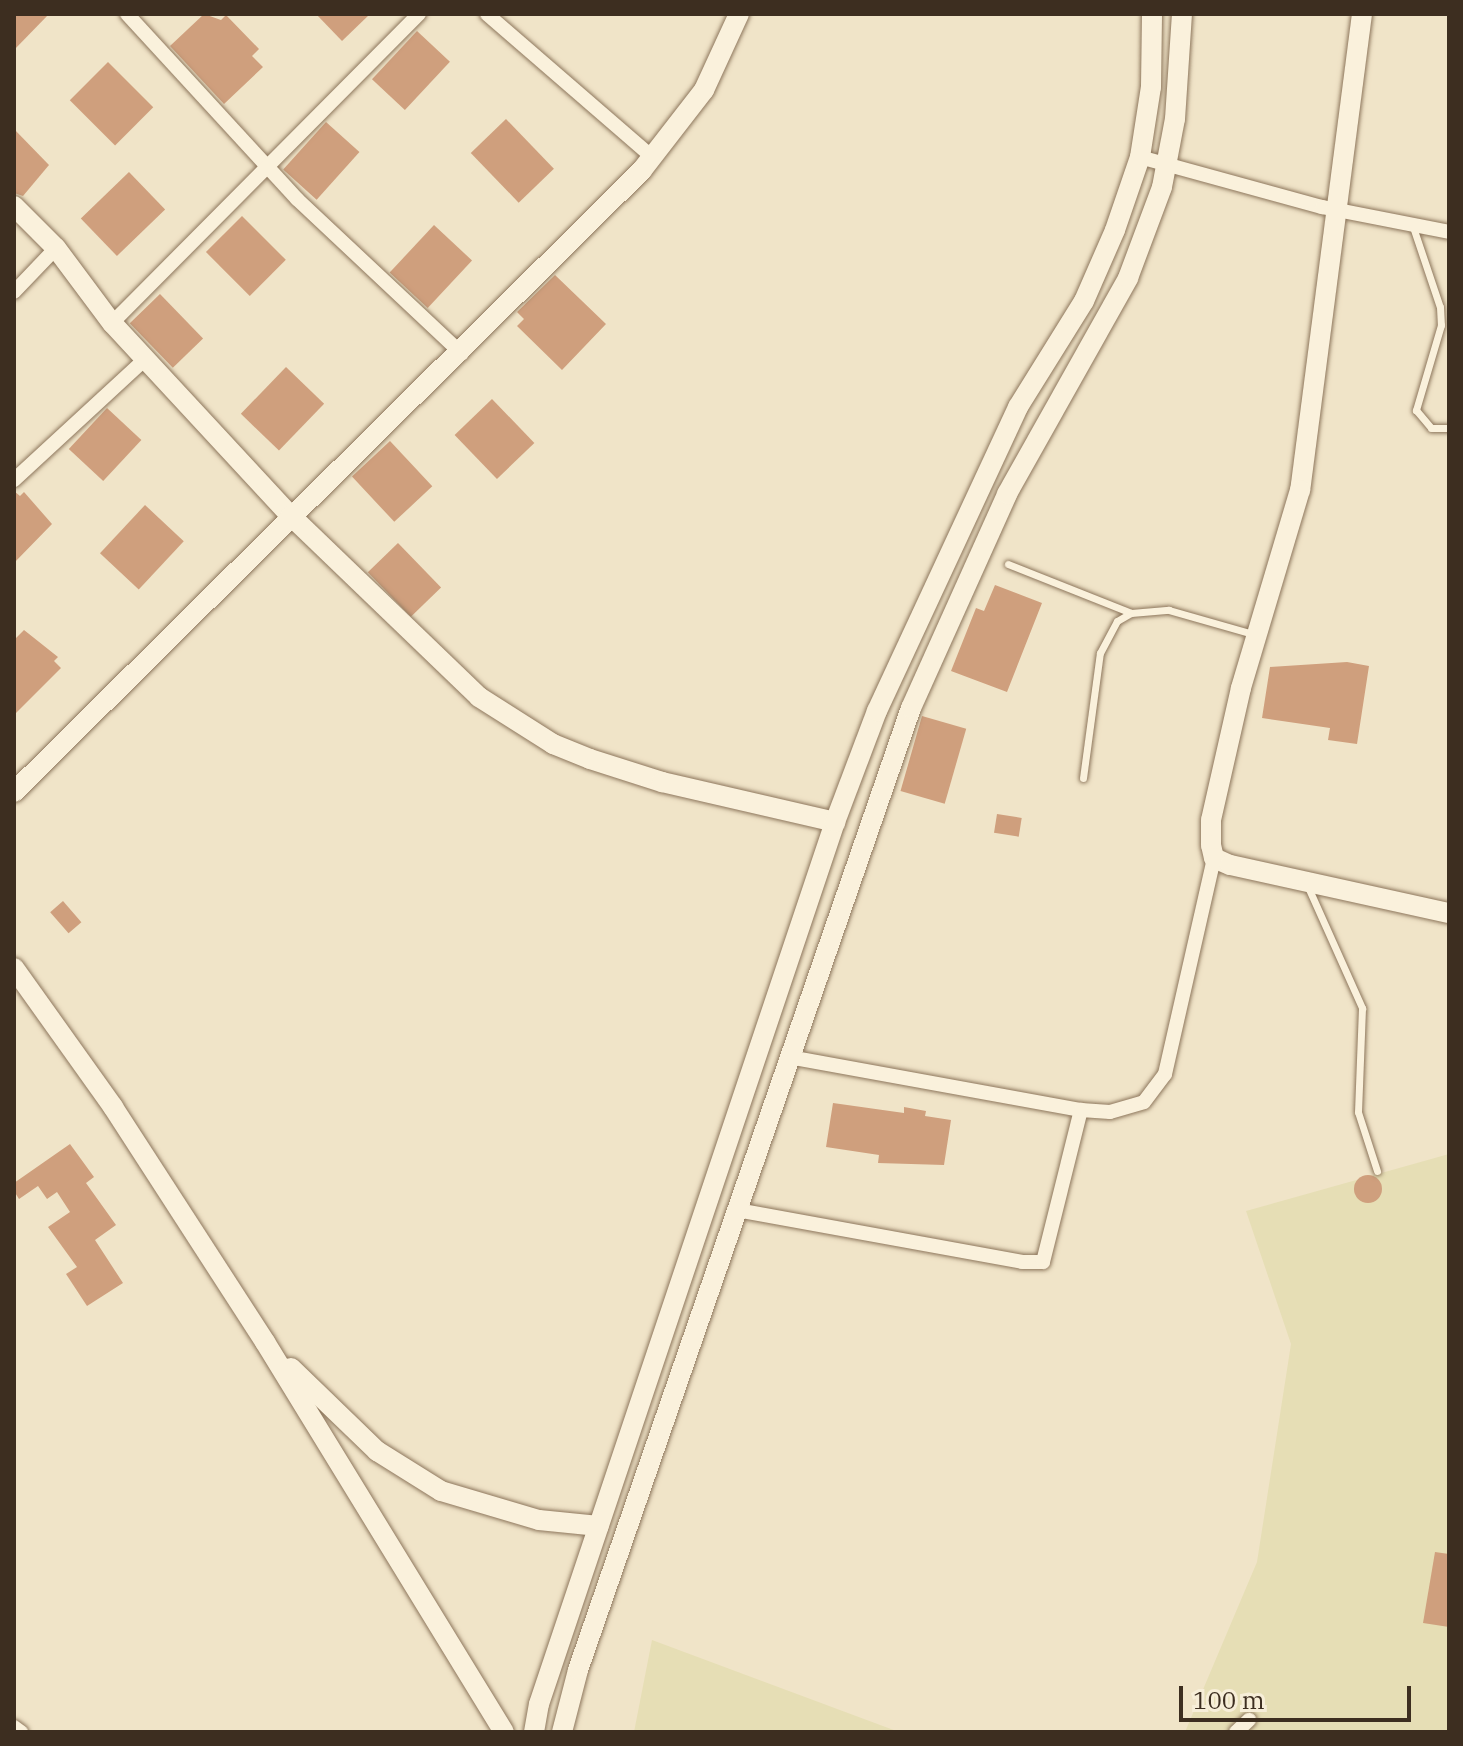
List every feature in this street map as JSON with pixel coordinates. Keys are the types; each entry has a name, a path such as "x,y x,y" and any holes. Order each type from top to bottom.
{"main road":[{"path":"14,792 291,516 462,354 652,157 704,90 739,14"},
{"path":"534,1732 599,1526 835,822 953,542 1018,407 1084,301 1140,157 1151,87 1152,14"},
{"path":"562,1732 578,1670 911,708 1007,494 1128,278 1166,164 1175,119 1182,14"},
{"path":"1362,14 1300,490 1256,634 1211,820 1214,858 1305,882 1449,913"},
{"path":"14,206 56,248 112,323 291,516 479,697 543,739 662,782 835,822"},
{"path":"14,968 113,1107 265,1342 504,1732"},
{"path":"265,1342 377,1451 441,1491 539,1520 599,1526"}],"street":[{"path":"112,323 419,14"},
{"path":"487,14 652,157"},
{"path":"137,17 266,165 462,354"},
{"path":"1140,157 1338,210 1449,232"},
{"path":"14,292 56,248"},
{"path":"14,480 145,359"},
{"path":"789,1057 1081,1110 1131,1108 1158,1089 1214,858"},
{"path":"737,1210 1043,1262 1081,1110"},
{"path":"1236,1732 1249,1720"},
{"path":"14,1727 21,1732"}],"lane":[{"path":"1412,225 1440,307 1441,325 1416,410 1431,428 1449,428"},
{"path":"1008,564 1131,613 1169,610 1256,634"},
{"path":"1083,778 1100,653 1106,635 1131,613"},
{"path":"1305,882 1358,995 1362,1023 1358,1112 1377,1171"}],"shaded area":[{"path":"1449,1154 1449,1732 1185,1732 1257,1562 1291,1344 1246,1211"},
{"path":"652,1640 899,1732 634,1732"}],"building":[{"path":"14,14 49,14 14,50"},
{"path":"204,14 221,20 226,15 259,49 252,56 263,67 224,104 170,46"},
{"path":"316,14 370,14 342,41"},
{"path":"417,31 450,62 405,110 372,79"},
{"path":"108,62 153,107 115,145 70,100"},
{"path":"506,119 554,169 519,203 471,153"},
{"path":"326,122 359,152 317,200 283,170"},
{"path":"14,129 49,165 23,196 14,193"},
{"path":"129,172 165,209 117,256 81,219"},
{"path":"242,216 286,260 250,296 206,252"},
{"path":"434,225 472,260 428,308 390,273"},
{"path":"555,275 606,324 562,370 517,326 524,319 517,312"},
{"path":"160,294 203,339 173,368 130,323"},
{"path":"286,367 324,404 279,451 241,414"},
{"path":"492,399 534,443 497,479 455,435"},
{"path":"107,408 141,440 103,481 69,449"},
{"path":"390,441 432,486 394,522 352,476"},
{"path":"14,491 20,496 24,492 52,524 14,563"},
{"path":"145,505 184,541 139,589 100,553"},
{"path":"398,543 441,588 411,617 368,572"},
{"path":"995,585 1042,603 1007,692 951,671 976,608 984,611"},
{"path":"24,630 58,657 54,661 61,668 14,715 14,640"},
{"path":"1347,662 1369,666 1357,744 1328,740 1330,728 1262,718 1270,667"},
{"path":"922,716 966,729 945,804 901,791"},
{"path":"997,814 1022,818 1019,837 994,833"},
{"path":"63,901 81,922 69,933 50,912"},
{"path":"833,1103 904,1113 904,1107 926,1111 925,1116 951,1120 944,1165 878,1163 879,1155 826,1147"},
{"path":"70,1144 94,1177 86,1183 116,1225 95,1240 123,1283 87,1306 66,1274 77,1267 48,1227 70,1212 57,1192 47,1199 38,1186 19,1199 14,1191 14,1183"},
{"path":"1368,1175 1378,1179 1382,1189 1378,1199 1368,1203 1358,1199 1354,1189 1358,1179"},
{"path":"1435,1552 1449,1554 1449,1627 1423,1623"}]}
